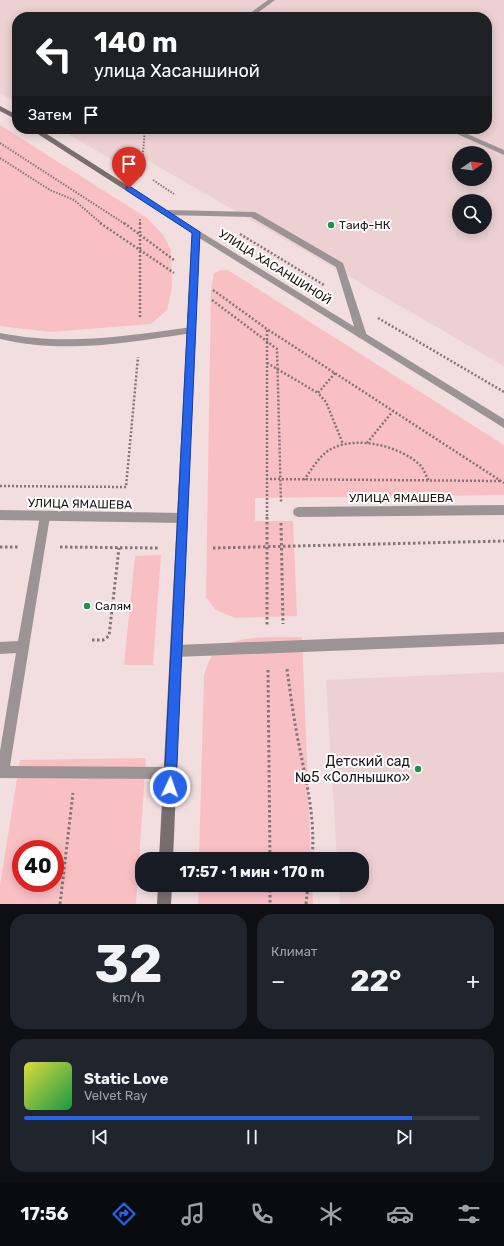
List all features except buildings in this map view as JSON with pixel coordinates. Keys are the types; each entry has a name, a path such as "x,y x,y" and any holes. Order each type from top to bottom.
{"street":[{"path":"255,12 272,0"},
{"path":"0,108 12,115"},
{"name":"УЛИЦА ХАСАНШИНОЙ","path":"42,134 504,424"},
{"path":"461,134 504,153"},
{"path":"167,213 252,214 340,265 362,336"},
{"path":"166,852 196,232"},
{"path":"0,336 34,342 93,342 118,341 192,330"},
{"name":"УЛИЦА ЯМАШЕВА","path":"298,512 504,510"},
{"name":"УЛИЦА ЯМАШЕВА","path":"0,515 183,518"},
{"path":"44,516 2,772 170,773"},
{"path":"176,652 504,638"},
{"path":"0,648 23,647"},
{"path":"164,904 165,892"}],"path":[{"path":"141,182 145,134"},
{"path":"0,143 140,234 194,281 277,349 281,509"},
{"path":"0,158 50,190 74,200 101,224 140,251 194,281 504,483"},
{"path":"140,218 140,321"},
{"path":"352,302 504,392"},
{"path":"267,329 266,479 500,481"},
{"path":"0,486 126,487 138,356"},
{"path":"267,363 318,393 326,402 343,444"},
{"path":"318,393 336,373"},
{"path":"367,443 393,411"},
{"path":"304,480 323,456 332,449 343,444 367,443 407,457 419,464 429,480"},
{"path":"281,517 284,647 297,736 308,781 312,816 312,852"},
{"path":"213,548 504,541"},
{"path":"40,547 160,548"},
{"path":"92,640 103,640 109,636 119,548"},
{"path":"60,904 76,772"},
{"path":"270,892 270,904"},
{"path":"306,904 307,892"}],"shaded area":[{"path":"0,0 504,0 504,366 133,152 117,163 68,134 492,134 492,12 12,12 12,100 0,93"},
{"path":"0,125 147,218 164,236 171,250 172,288 167,310 151,324 50,332 0,326"},
{"path":"221,270 228,270 504,445 504,495 255,498 255,521 293,521 297,616 235,618 216,610 206,597 211,289 214,273"},
{"path":"161,555 153,665 124,665 135,556"},
{"path":"266,637 302,637 311,852 199,852 204,676 209,660 220,648 241,640"},
{"name":"Детский сад №5 «Солнышко»","path":"504,672 504,904 340,904 339,892 369,892 369,852 337,852 326,680"},
{"path":"146,758 140,852 135,852 136,904 0,904 0,885 20,760"},
{"path":"199,892 312,892 313,904 198,904"}],"place":[{"name":"Таиф-НК","path":"331,225"},
{"name":"Салям","path":"87,606"},
{"name":"Детский сад №5 «Солнышко»","path":"418,769"}],"route":[{"path":"129,188 196,232 170,787"}]}
